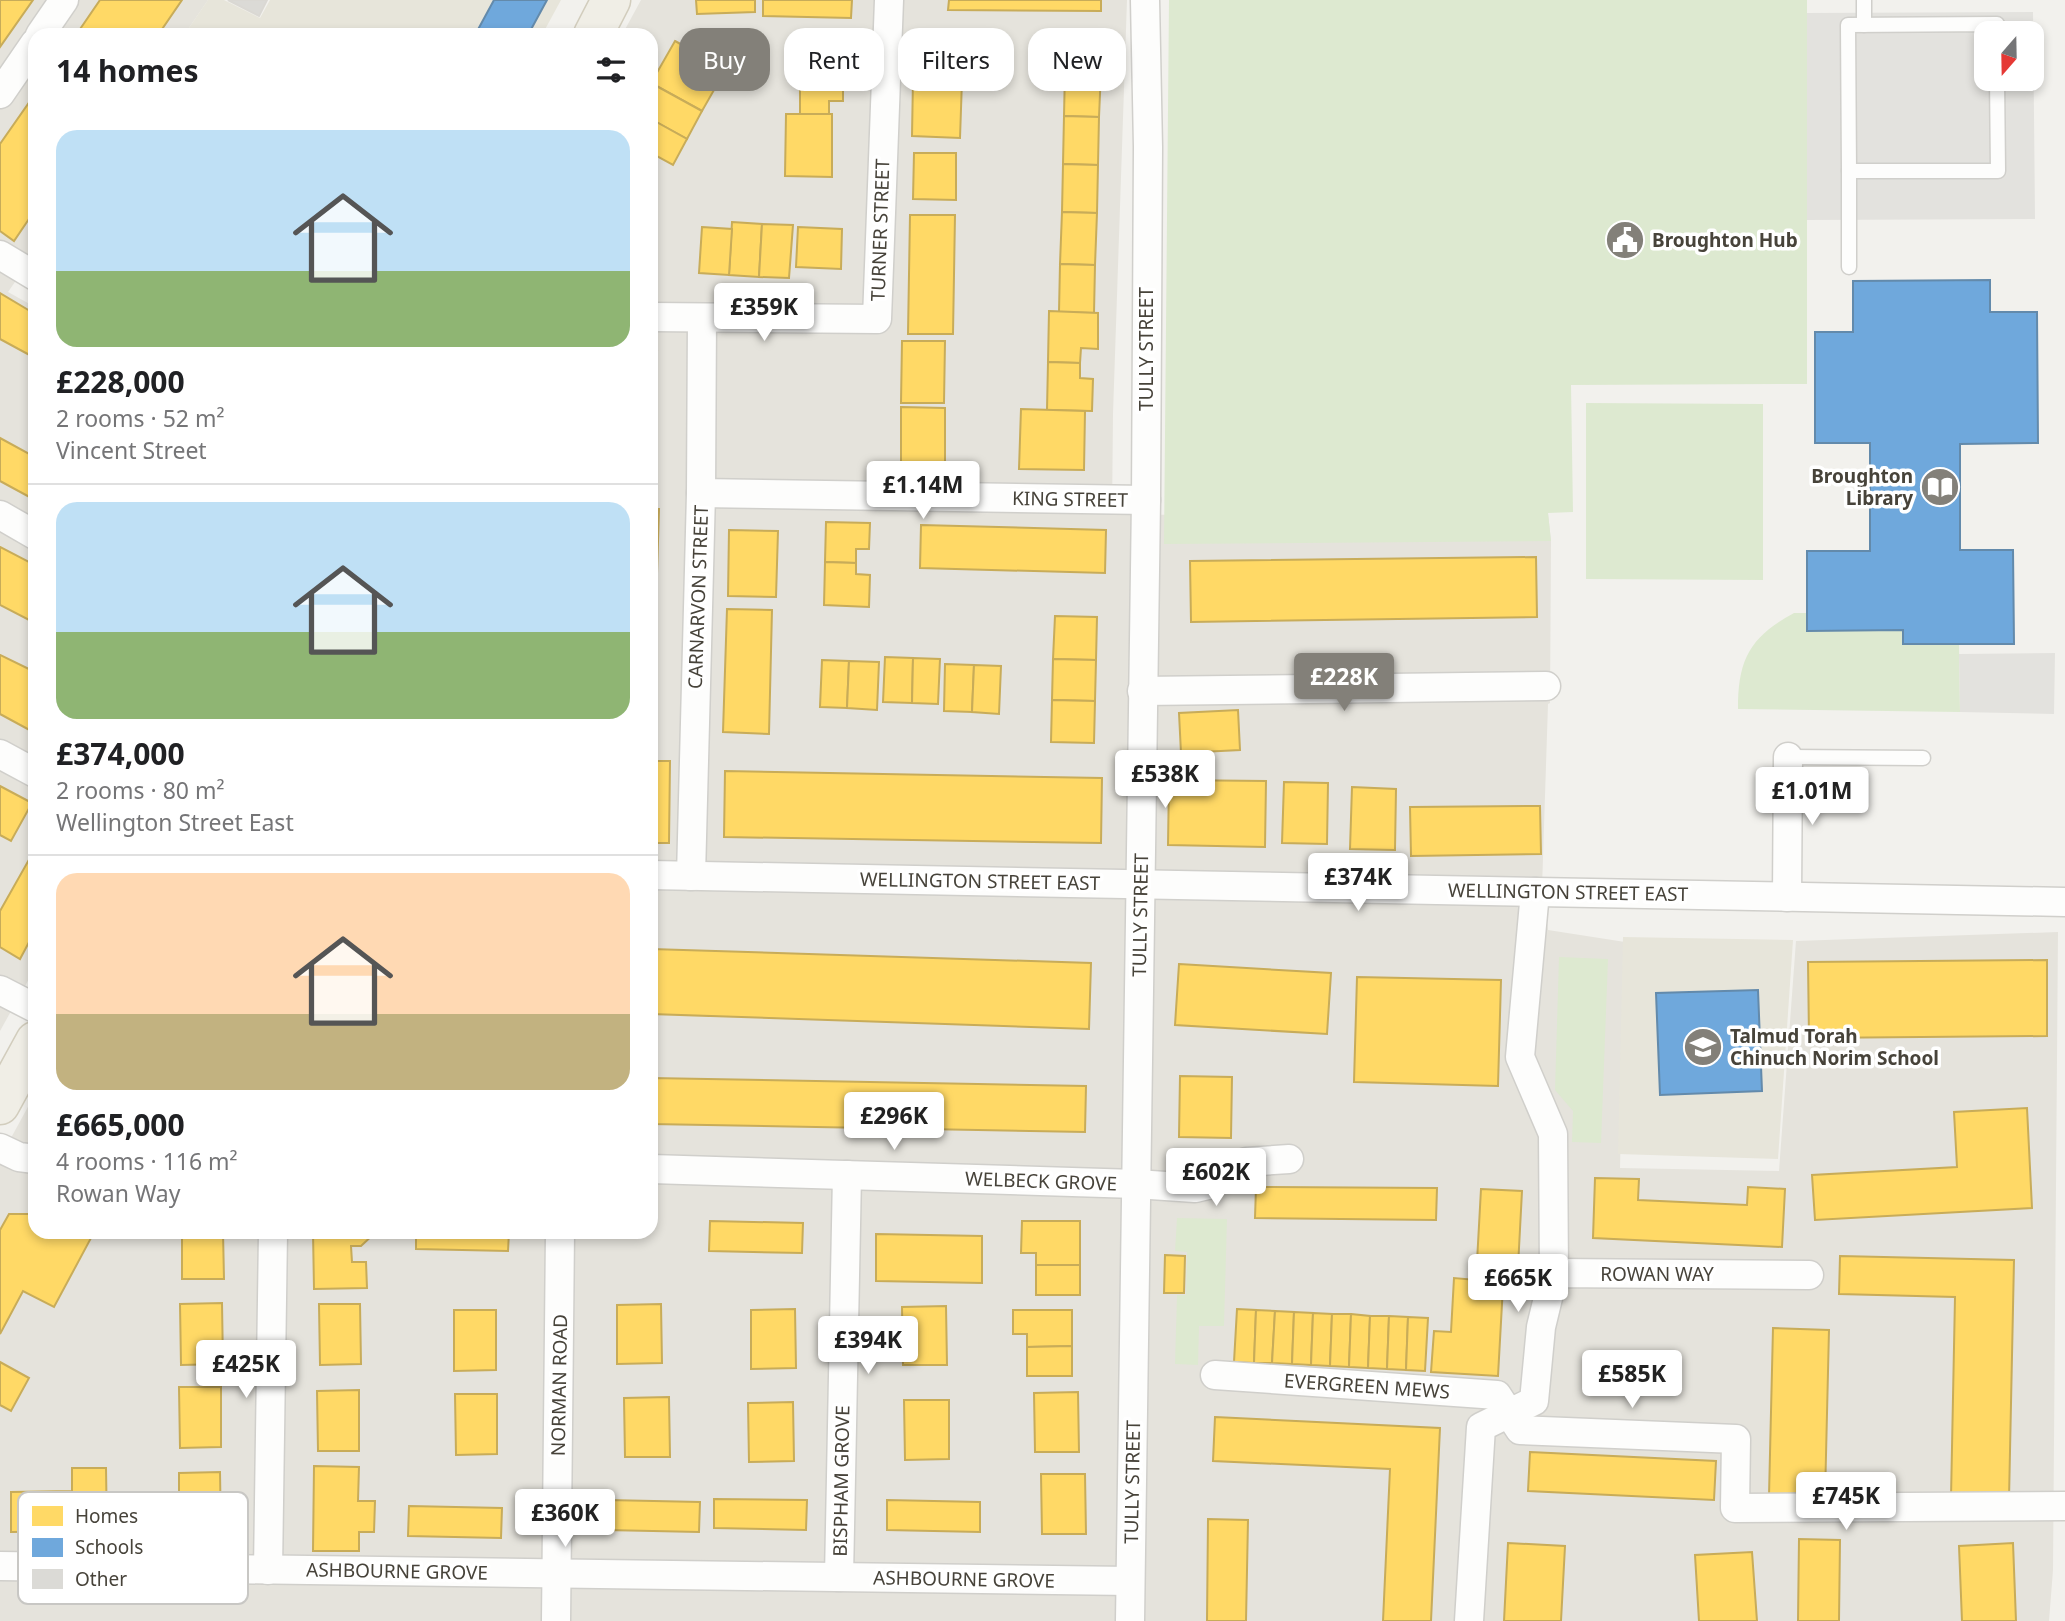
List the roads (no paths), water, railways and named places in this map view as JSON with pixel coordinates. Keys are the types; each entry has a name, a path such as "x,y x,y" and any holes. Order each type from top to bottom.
{"main road":[{"path":"597,28 611,0"},
{"path":"0,1105 28,1054"}],"street":[{"path":"45,28 64,0"},
{"name":"TURNER STREET","path":"658,317 877,319 889,0"},
{"name":"TULLY STREET","path":"1130,1621 1146,500 1148,147 1145,0"},
{"path":"0,94 28,53"},
{"path":"0,255 28,272"},
{"name":"CARNARVON STREET","path":"691,876 701,493 702,318"},
{"name":"KING STREET","path":"701,493 1146,500"},
{"path":"0,515 28,531"},
{"path":"1142,691 1546,686"},
{"path":"0,754 28,769"},
{"path":"1787,897 1788,757"},
{"name":"WELLINGTON STREET EAST","path":"658,875 2065,902"},
{"path":"1469,1621 1481,1427 1534,1401 1541,1327 1554,1273 1553,1134 1520,1057 1535,892"},
{"path":"0,990 28,1005"},
{"path":"0,1148 28,1158"},
{"name":"WELBECK GROVE","path":"658,1169 1195,1188 1212,1184 1234,1167 1246,1163 1289,1159"},
{"name":"BISPHAM GROVE","path":"839,1577 847,1175"},
{"path":"268,1570 273,1239"},
{"name":"NORMAN ROAD","path":"556,1621 561,1239"},
{"name":"ROWAN WAY","path":"1554,1273 1808,1275"},
{"name":"EVERGREEN MEWS","path":"1215,1375 1497,1395 1510,1413"},
{"path":"1510,1413 1520,1430 1736,1438 1735,1508 2065,1506"},
{"name":"ASHBOURNE GROVE","path":"0,1566 18,1566"},
{"name":"ASHBOURNE GROVE","path":"248,1570 1130,1581"}],"lane":[{"path":"1864,0 1864,25"},
{"path":"1849,267 1848,25 1974,24"},
{"path":"1849,171 1998,171 1997,91"},
{"path":"1788,757 1923,758"}],"place":[{"name":"Broughton Hub","path":"1625,240"},
{"name":"Broughton Library","path":"1940,487"},
{"name":"Talmud Torah Chinuch Norim School","path":"1703,1047"}]}
